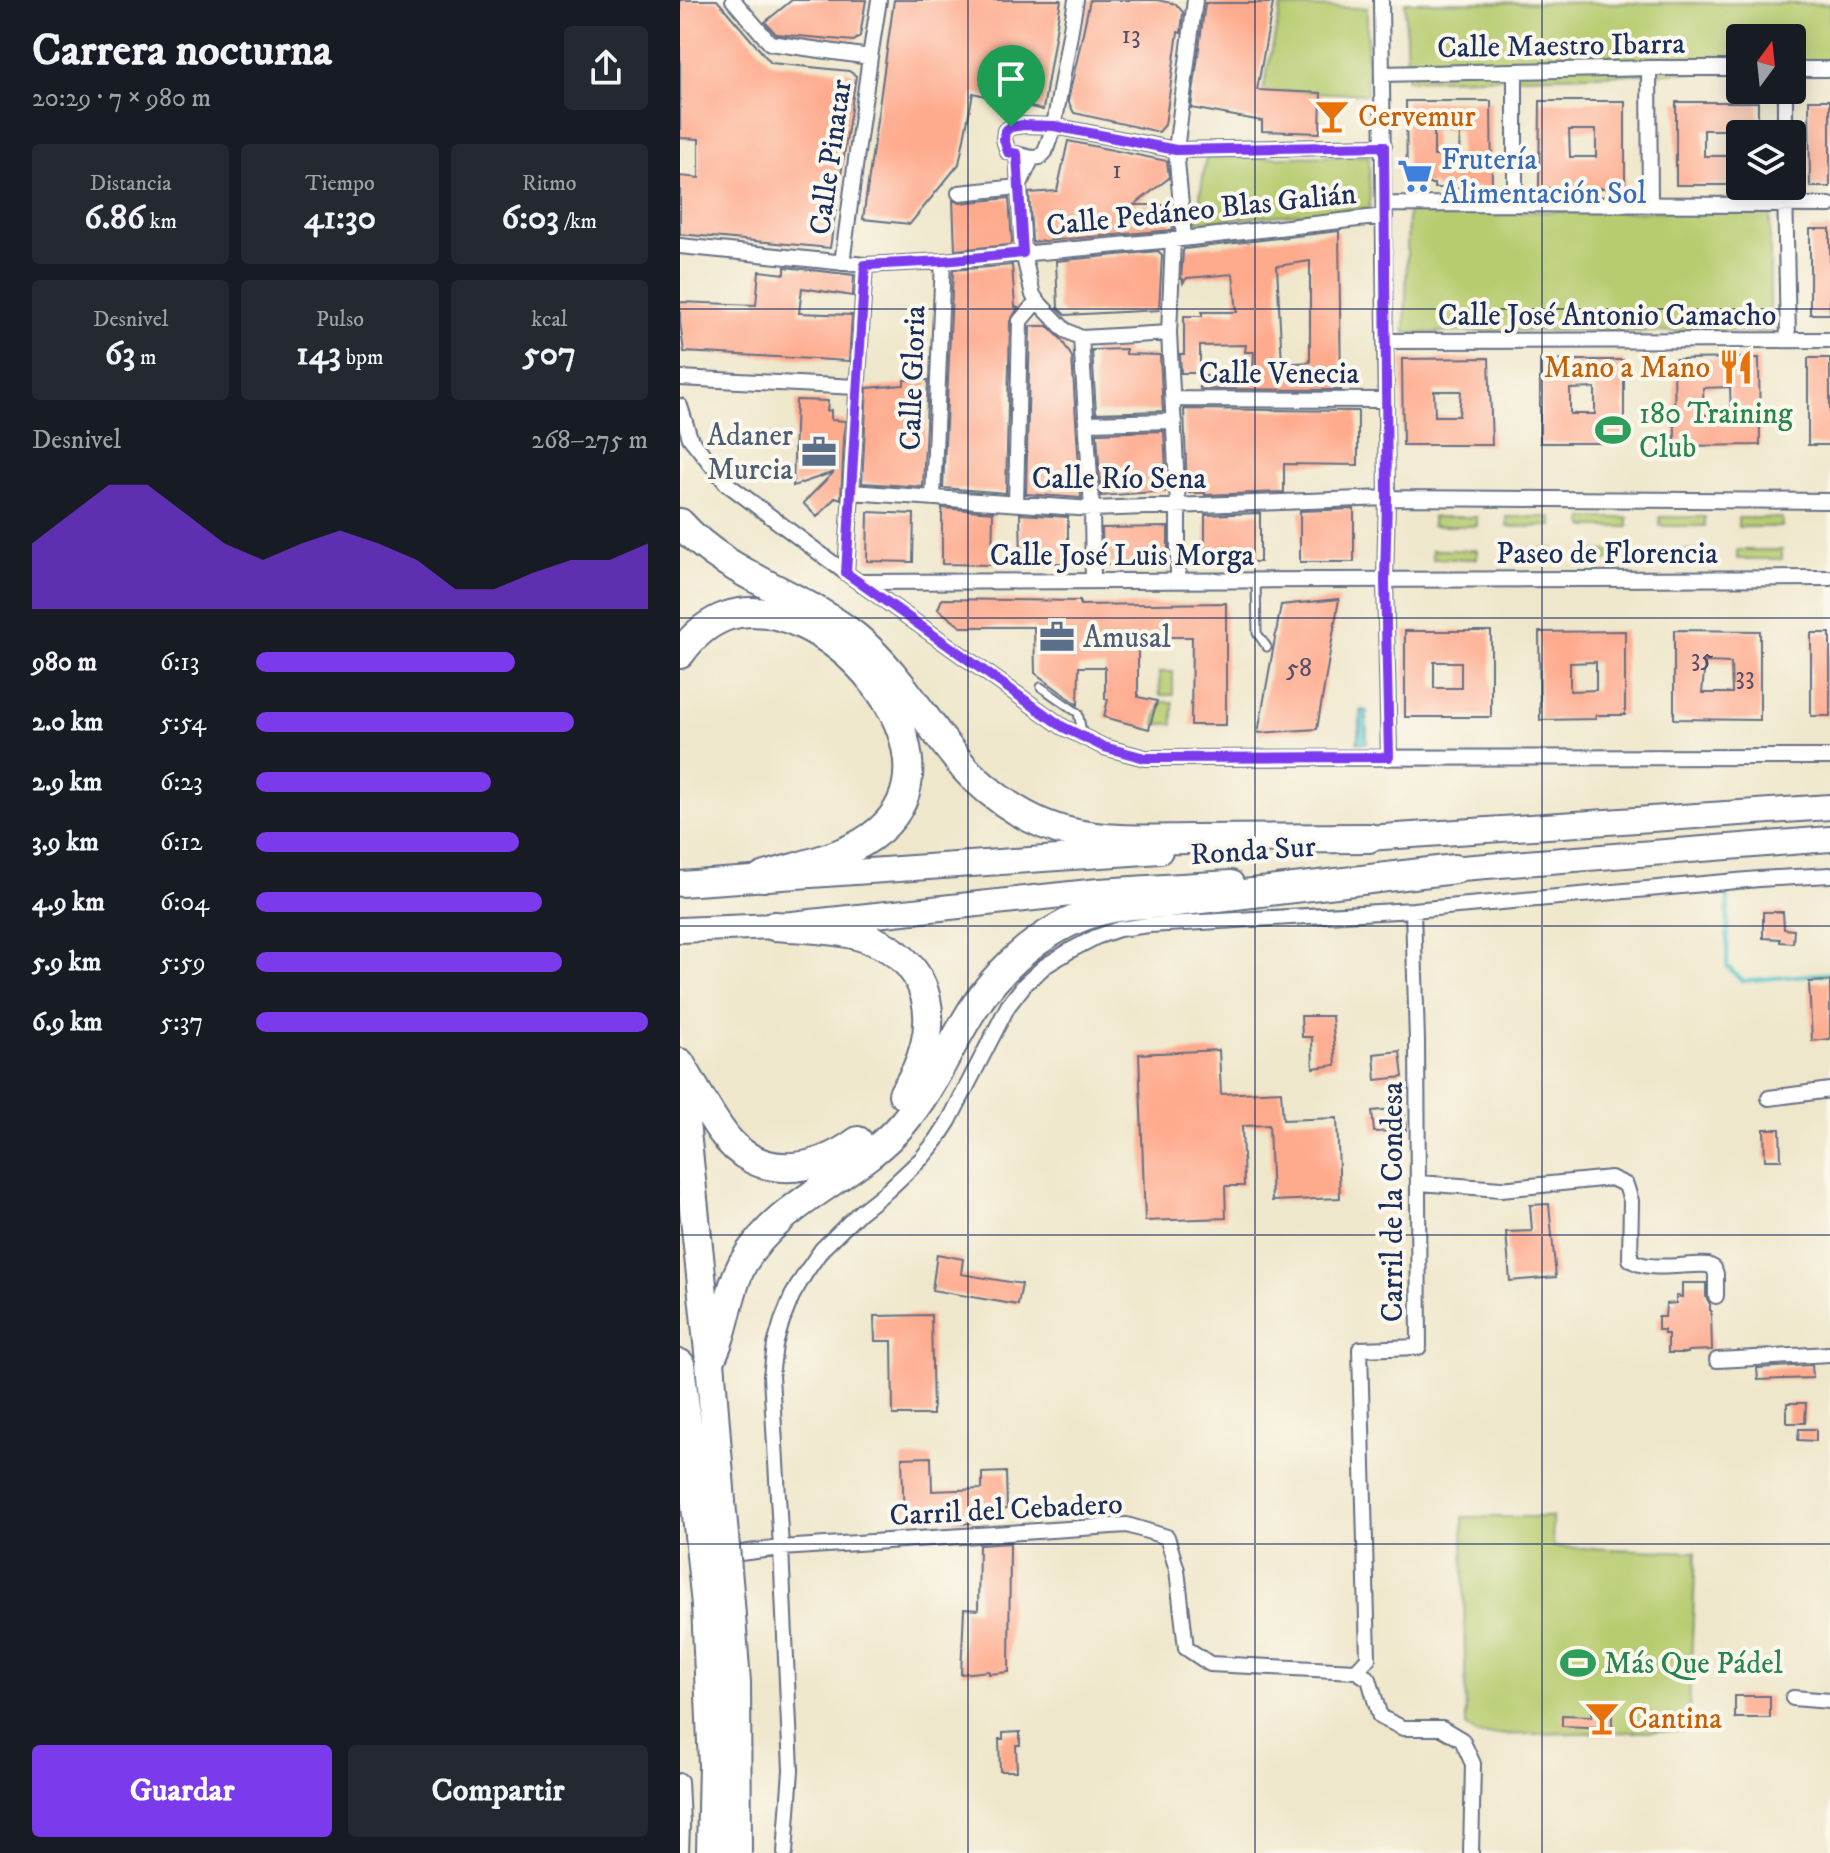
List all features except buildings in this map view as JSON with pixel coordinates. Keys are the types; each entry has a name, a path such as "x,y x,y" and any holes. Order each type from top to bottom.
{"highway":[{"path":"680,523 734,567 812,608 856,637 890,669 971,775 1004,802 1036,820 1071,833 1121,839 1369,838"},
{"path":"680,654 697,634 726,617 756,613 789,620 836,646 866,673 889,705 903,737 908,764 906,786 895,814 883,828 860,845 837,856 763,877"},
{"path":"710,1361 720,1338 735,1279 759,1240 785,1215 865,1158 902,1124 921,1100 973,1009 990,986 1006,967 1039,940 1077,919 1123,906 1455,869"},
{"path":"680,1063 732,1145 744,1155 778,1167 798,1168 830,1160 874,1128 902,1096 919,1067 929,1028 928,1002 914,973 890,950 855,935 774,926"},
{"path":"680,1075 710,1361 708,1503"},
{"path":"680,1364 708,1503 718,1604 736,1683 737,1853"},
{"path":"711,1853 718,1604"}],"main road":[{"name":"Ronda Sur","path":"680,884 1830,807"},
{"name":"Ronda Sur","path":"680,930 774,926 1099,891 1455,869 1830,839"}],"street":[{"name":"Calle Pinatar","path":"733,0 770,43 870,57"},
{"name":"Calle Pinatar","path":"842,263 879,0"},
{"path":"1076,0 1054,126 1045,152 1040,157 1008,152 1005,148 1005,131 1024,125 1054,126 1176,150 1384,146"},
{"path":"1178,581 1178,506 1169,333 1178,239 1176,150 1195,0"},
{"path":"1381,0 1389,757"},
{"path":"1649,68 1650,205"},
{"name":"Calle Maestro Ibarra","path":"1382,74 1726,68"},
{"path":"1806,69 1830,69"},
{"path":"1515,72 1515,204"},
{"path":"1025,156 1019,187 1023,253 1037,301 1065,330 1081,338 1169,333"},
{"path":"959,193 1019,187"},
{"path":"1785,200 1788,340"},
{"name":"Calle Pedáneo Blas Galián","path":"680,246 865,265 943,261 1178,239 1385,210 1515,204 1830,205"},
{"name":"Calle Gloria","path":"933,498 943,261"},
{"path":"846,573 865,265"},
{"path":"1016,504 1020,321 1037,301"},
{"path":"1081,338 1092,509 1093,581"},
{"name":"Calle José Antonio Camacho","path":"1385,341 1830,340"},
{"path":"680,378 857,387"},
{"name":"Calle Venecia","path":"1173,399 1386,400"},
{"path":"680,406 690,438 726,483 1007,688 1063,727 1104,747 1145,758 1830,757"},
{"path":"1086,423 1174,421"},
{"name":"Calle Río Sena","path":"851,492 1092,509 1387,498"},
{"name":"Paseo de Florencia","path":"1387,498 1830,501"},
{"name":"Paseo de Florencia","path":"1385,580 1830,578"},
{"name":"Calle José Luis Morga","path":"860,582 1385,580"},
{"path":"785,1853 791,1770 771,1376 775,1345 792,1296 822,1249 922,1158 936,1141 1008,1006 1025,984 1045,966 1071,950 1119,929 1413,910 1830,875"},
{"name":"Carril de la Condesa","path":"1356,1671 1368,1658 1360,1349 1419,1347 1413,910"},
{"path":"1769,1098 1830,1090"},
{"path":"1419,1183 1501,1189 1611,1178 1619,1181 1626,1185 1631,1201 1630,1259 1633,1263 1646,1266 1708,1265 1714,1268 1716,1274 1716,1296"},
{"path":"1717,1360 1830,1354"},
{"name":"Carril del Cebadero","path":"781,1548 1127,1525 1167,1537 1177,1570 1186,1648 1210,1664 1356,1671"},
{"path":"693,1559 781,1548"},
{"path":"1356,1671 1369,1679 1380,1717 1403,1728 1442,1728 1462,1740 1473,1764 1471,1853"},
{"path":"1793,1698 1830,1701"},
{"path":"680,1781 681,1853"}],"lane":[{"path":"1256,581 1257,633 1267,647"},
{"path":"1041,687 1078,713 1083,738"}],"green space":[{"path":"1405,2 1830,4 1830,69 1806,70 1806,24 1726,24 1726,71 1407,80"},
{"path":"1281,7 1367,8 1367,94 1263,91"},
{"path":"1369,156 1370,208 1196,222 1206,158"},
{"path":"1770,211 1770,332 1405,333 1408,212"},
{"path":"1432,517 1477,517 1477,526 1432,526"},
{"path":"1507,517 1552,517 1552,526 1507,527"},
{"path":"1660,517 1705,517 1705,526 1660,526"},
{"path":"1584,518 1628,518 1628,527 1584,527"},
{"path":"1738,518 1782,518 1782,527 1738,527"},
{"path":"1508,549 1553,549 1553,558 1508,558"},
{"path":"1432,550 1477,550 1477,559 1433,559"},
{"path":"1703,550 1703,560 1659,560 1659,551"},
{"path":"1737,550 1782,550 1782,559 1737,559"},
{"path":"1584,551 1629,551 1629,560 1584,560"},
{"path":"1159,672 1173,672 1173,695 1160,695"},
{"path":"1161,702 1173,702 1173,724 1155,724"},
{"name":"Más Que Pádel","path":"1463,1517 1552,1517 1553,1547 1696,1552 1688,1731 1477,1735 1466,1726"}],"water":[{"path":"1361,710 1367,711 1367,743 1357,743"}],"waterway":[{"path":"1728,892 1727,966 1742,981 1830,973"}],"place":[{"name":"Cervemur","path":"1332,116"},
{"name":"Frutería Alimentación Sol","path":"1415,176"},
{"name":"Mano a Mano","path":"1736,367"},
{"name":"180 Training Club","path":"1613,430"},
{"name":"Adaner Murcia","path":"819,452"},
{"name":"Amusal","path":"1057,637"},
{"name":"Más Que Pádel","path":"1578,1663"},
{"name":"Cantina","path":"1602,1718"}],"route":[{"path":"1054,126 1176,150 1384,146 1385,580 1389,757 1145,758 1104,747 1063,727 846,573 865,265 1023,253 1017,154 1008,152 1004,139 1005,131 1011,127 1054,126"}]}
